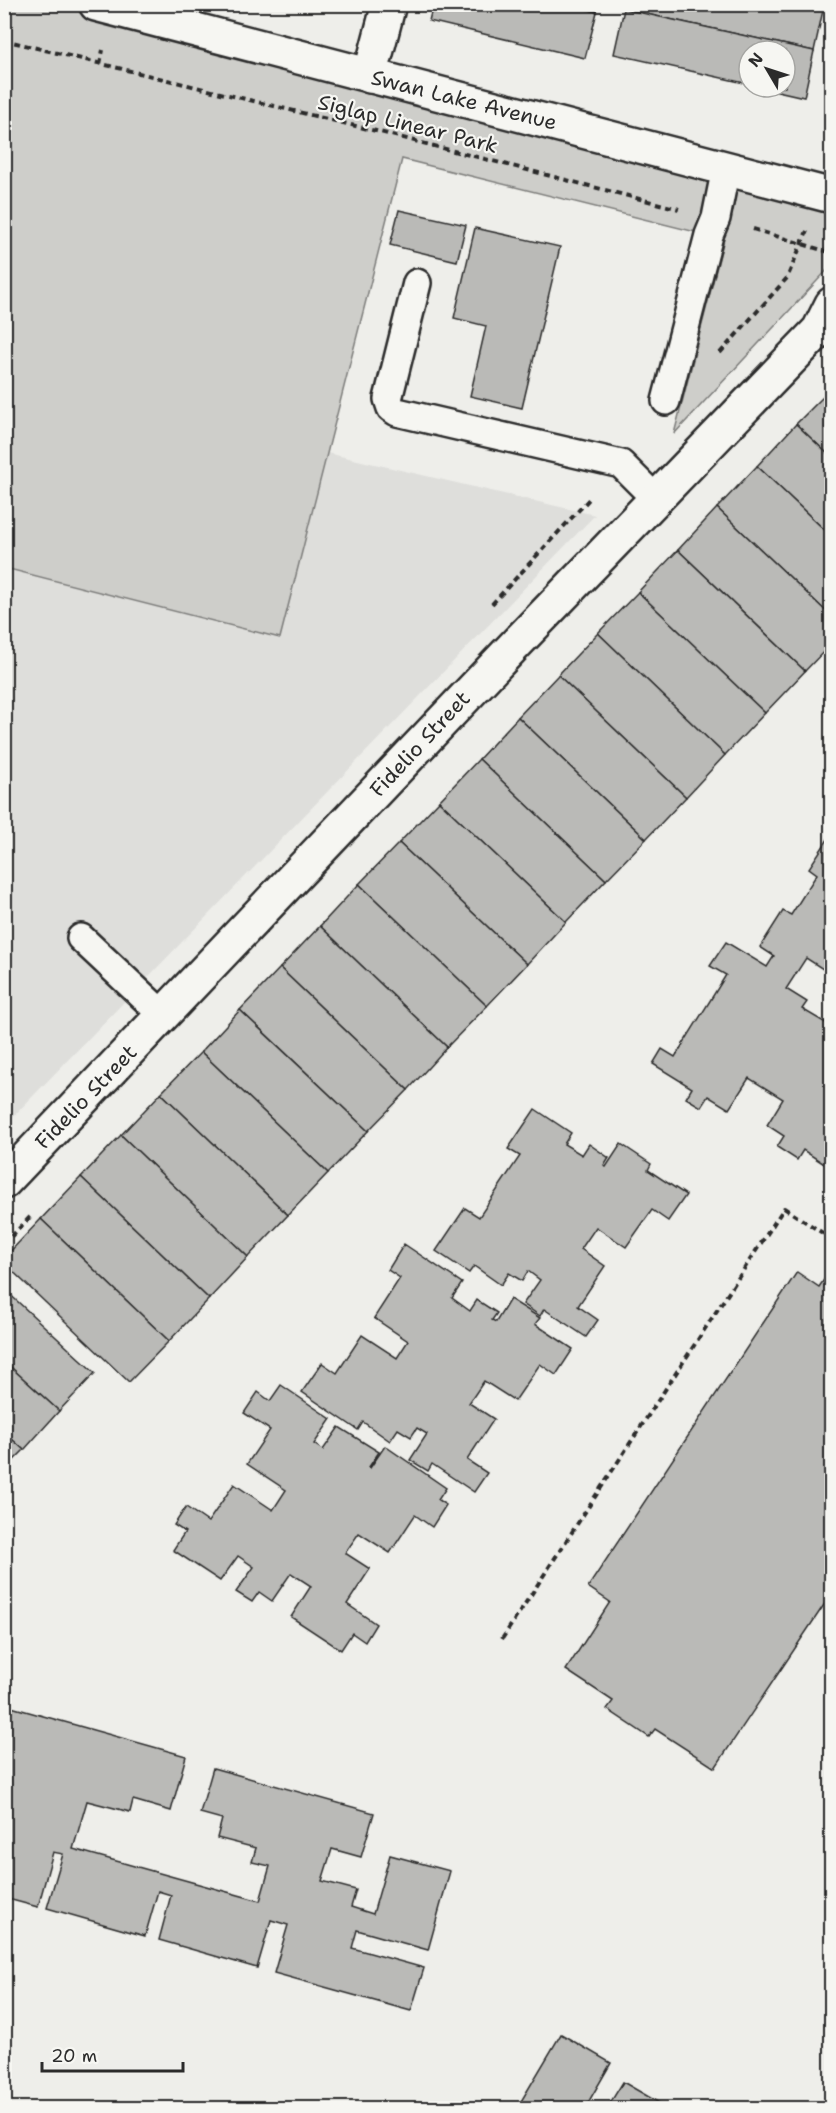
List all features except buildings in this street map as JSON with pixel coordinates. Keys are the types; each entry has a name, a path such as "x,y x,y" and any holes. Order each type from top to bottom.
{"street":[{"name":"Swan Lake Avenue","path":"96,4 826,194"},
{"path":"370,76 388,4"},
{"name":"Fidelio Street","path":"4,1182 512,648 819,330 831,304"}],"lane":[{"path":"666,401 709,236 716,218 726,168"},
{"path":"417,283 388,397 391,408 397,412 621,464 657,500"},
{"path":"81,938 164,1016"}],"path":[{"name":"Siglap Linear Park","path":"4,40 716,218 831,253"},
{"path":"99,64 104,43"},
{"path":"716,358 787,278 826,194"},
{"path":"492,604 621,464"},
{"path":"502,1639 784,1208 831,1239"}],"shaded area":[{"path":"4,5 64,5 831,204 831,266 674,434 724,239 402,159 280,638 5,568"},
{"path":"402,159 327,453 595,515 5,1125 5,568 12,570"}]}
